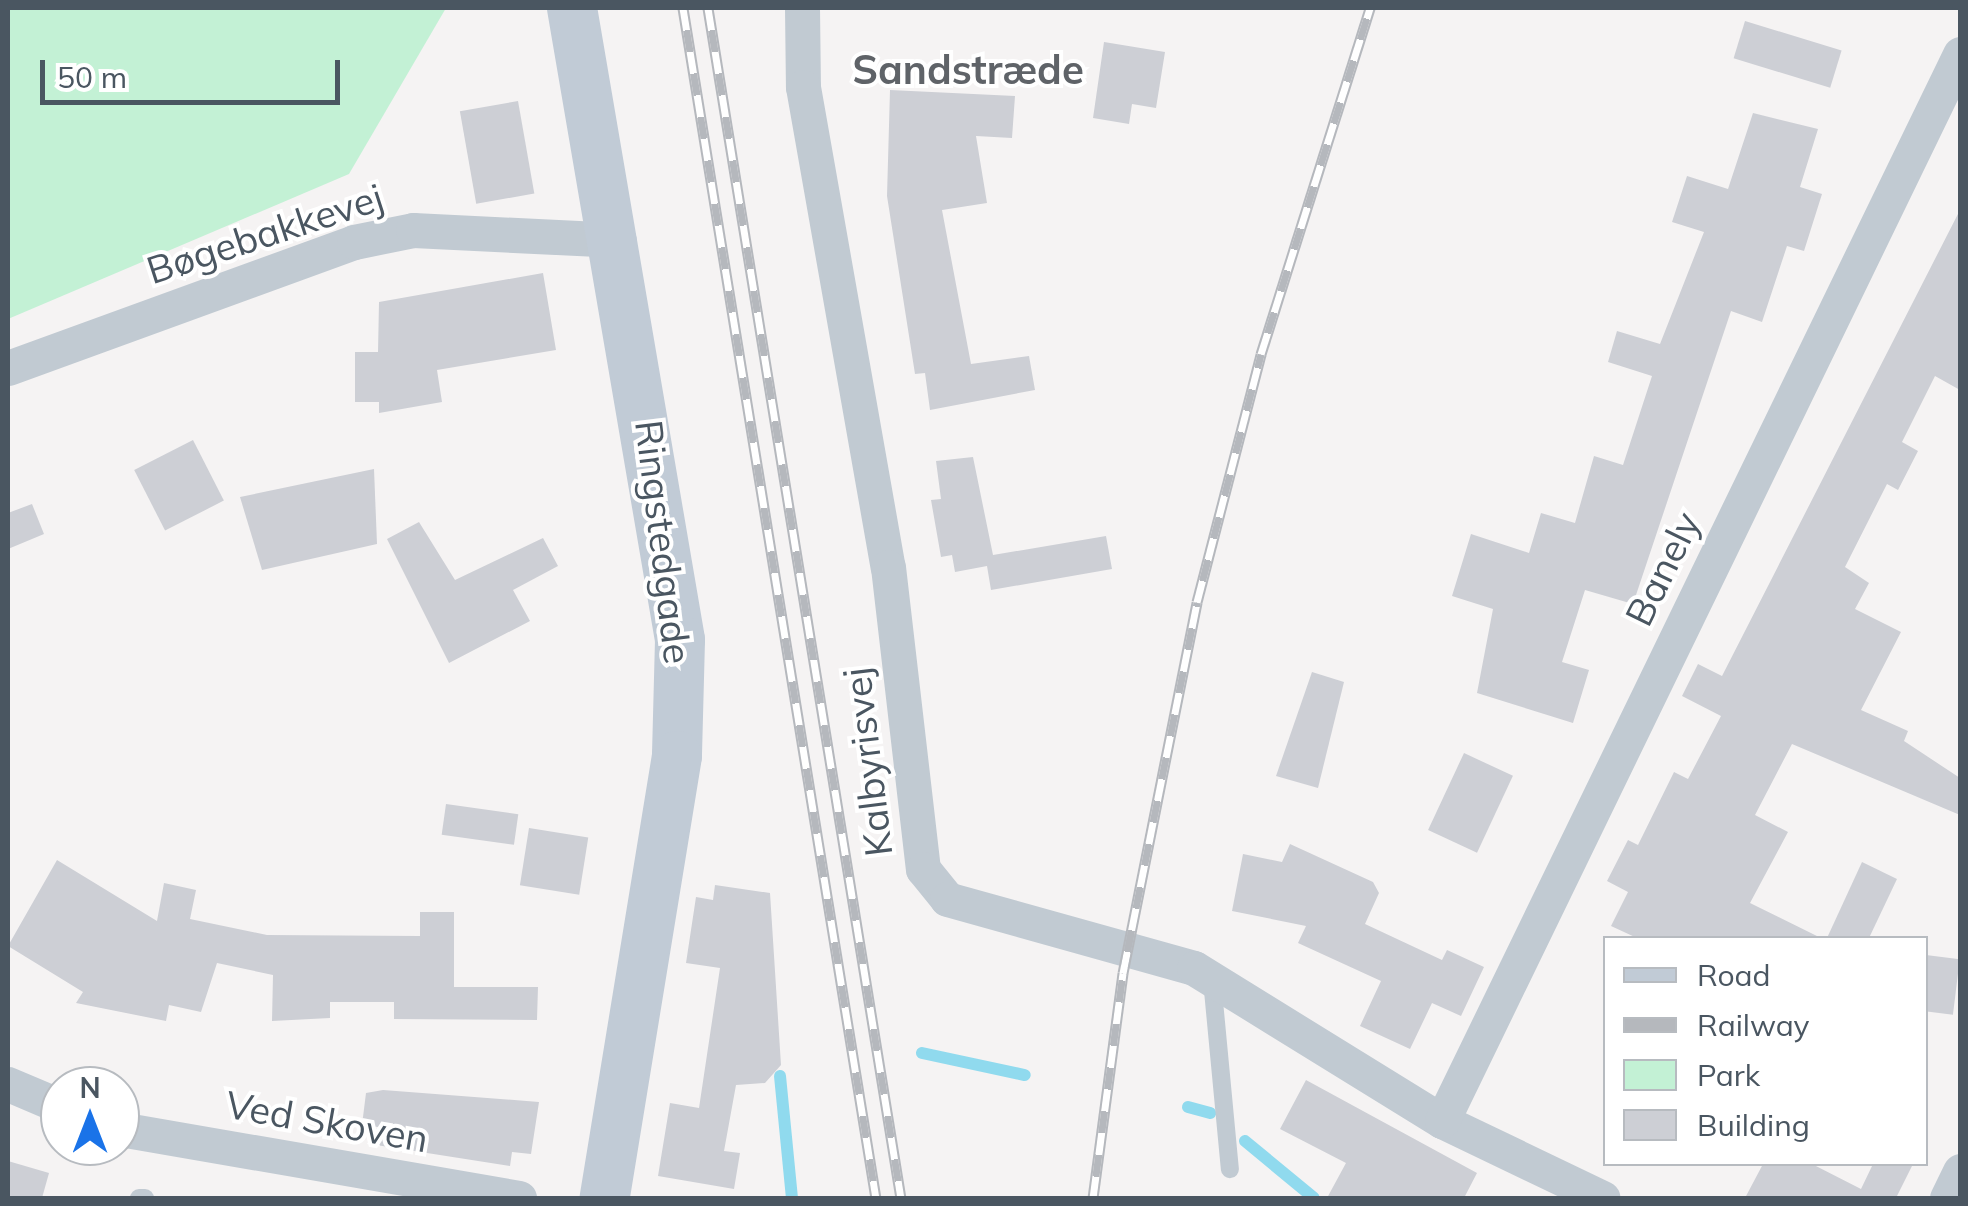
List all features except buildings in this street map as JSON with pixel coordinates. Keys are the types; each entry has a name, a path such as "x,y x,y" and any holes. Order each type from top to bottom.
{"street":[{"name":"Ringstedgade","path":"572,8 619,240 676,591 681,698 605,1198"},
{"name":"Kalbyrisvej","path":"802,8 804,87 888,567 924,869 947,898 1212,979 1442,1120 1604,1198"},
{"name":"Banely","path":"1442,1120 1960,54"},
{"name":"Bøgebakkevej","path":"8,368 398,233 619,240"},
{"path":"8,1084 40,1098"},
{"name":"Ved Skoven","path":"140,1132 519,1198"},
{"path":"1947,1198 1960,1171"}],"lane":[{"path":"1212,979 1230,1168"}],"green space":[{"path":"8,8 446,8 349,174 8,319"}],"waterway":[{"path":"922,1053 1025,1075"},
{"path":"780,1076 792,1198"},
{"path":"1188,1107 1210,1113"},
{"path":"1245,1141 1314,1198"}],"railway":[{"path":"683,8 876,1198"},
{"path":"708,8 901,1198"},
{"path":"1093,1198 1123,973 1197,602 1261,354 1370,8"}],"district":[{"name":"Sandstræde","path":"968,69"}]}
